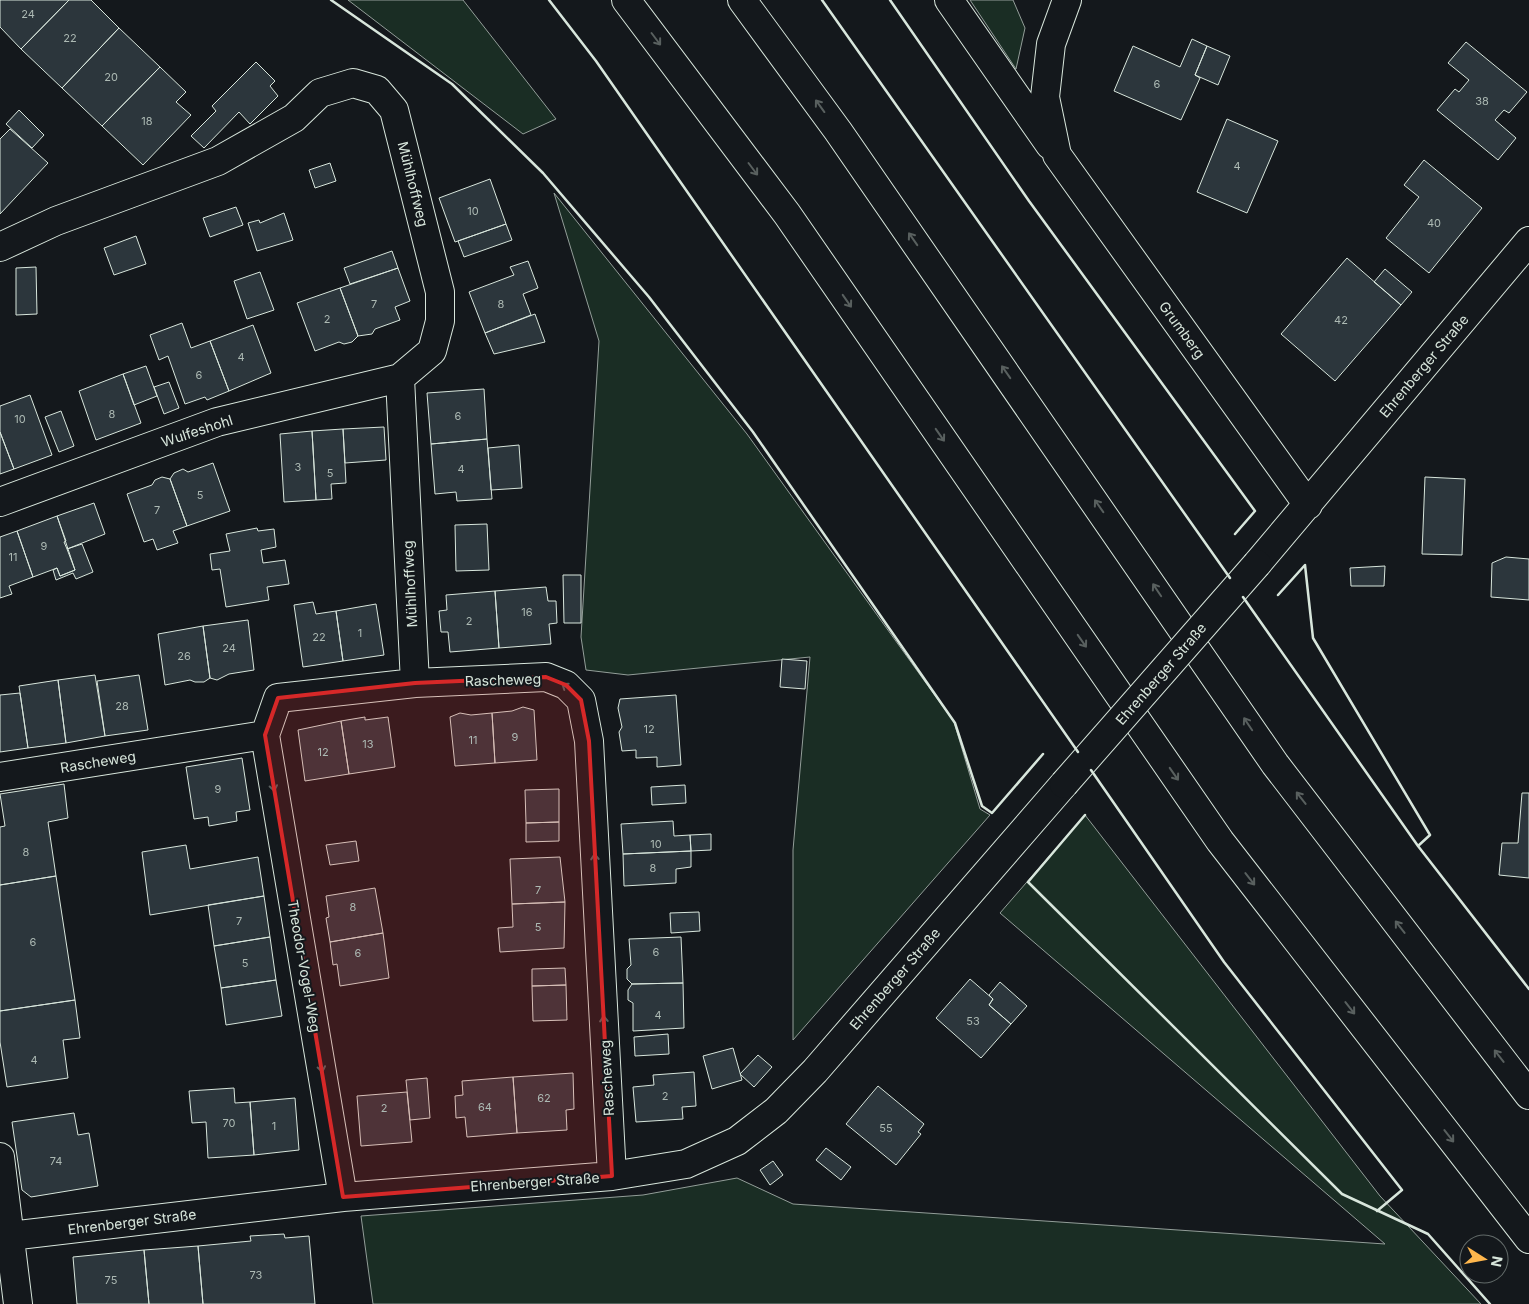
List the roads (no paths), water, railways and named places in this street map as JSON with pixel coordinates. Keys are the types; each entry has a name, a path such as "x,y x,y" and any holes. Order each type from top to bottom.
{"main road":[{"path":"626,0 787,214 1220,841 1529,1239"},
{"path":"742,0 850,148 1275,764 1529,1094"},
{"name":"Grumberg","path":"949,0 1057,155 1308,504"},
{"name":"Grumberg","path":"1057,155 1044,97 1052,44 1067,0"},
{"name":"Mühlhoffweg","path":"0,246 56,221 218,161 294,118 320,94 352,83 377,90 394,110 440,292 440,321 432,351 400,378 414,684"},
{"name":"Ehrenberger Straße","path":"5,1238 343,1197 612,1176 686,1164 737,1141 776,1111 815,1071 1257,564 1529,241"},
{"name":"Wulfeshohl","path":"0,502 217,422 400,378"},
{"name":"Rascheweg","path":"0,777 265,735 278,698 414,684 546,677 566,685 581,700 589,741 612,1176"},
{"name":"Theodor-Vogel-Weg","path":"265,735 343,1197"},
{"path":"0,1157 5,1238 18,1304"}]}
